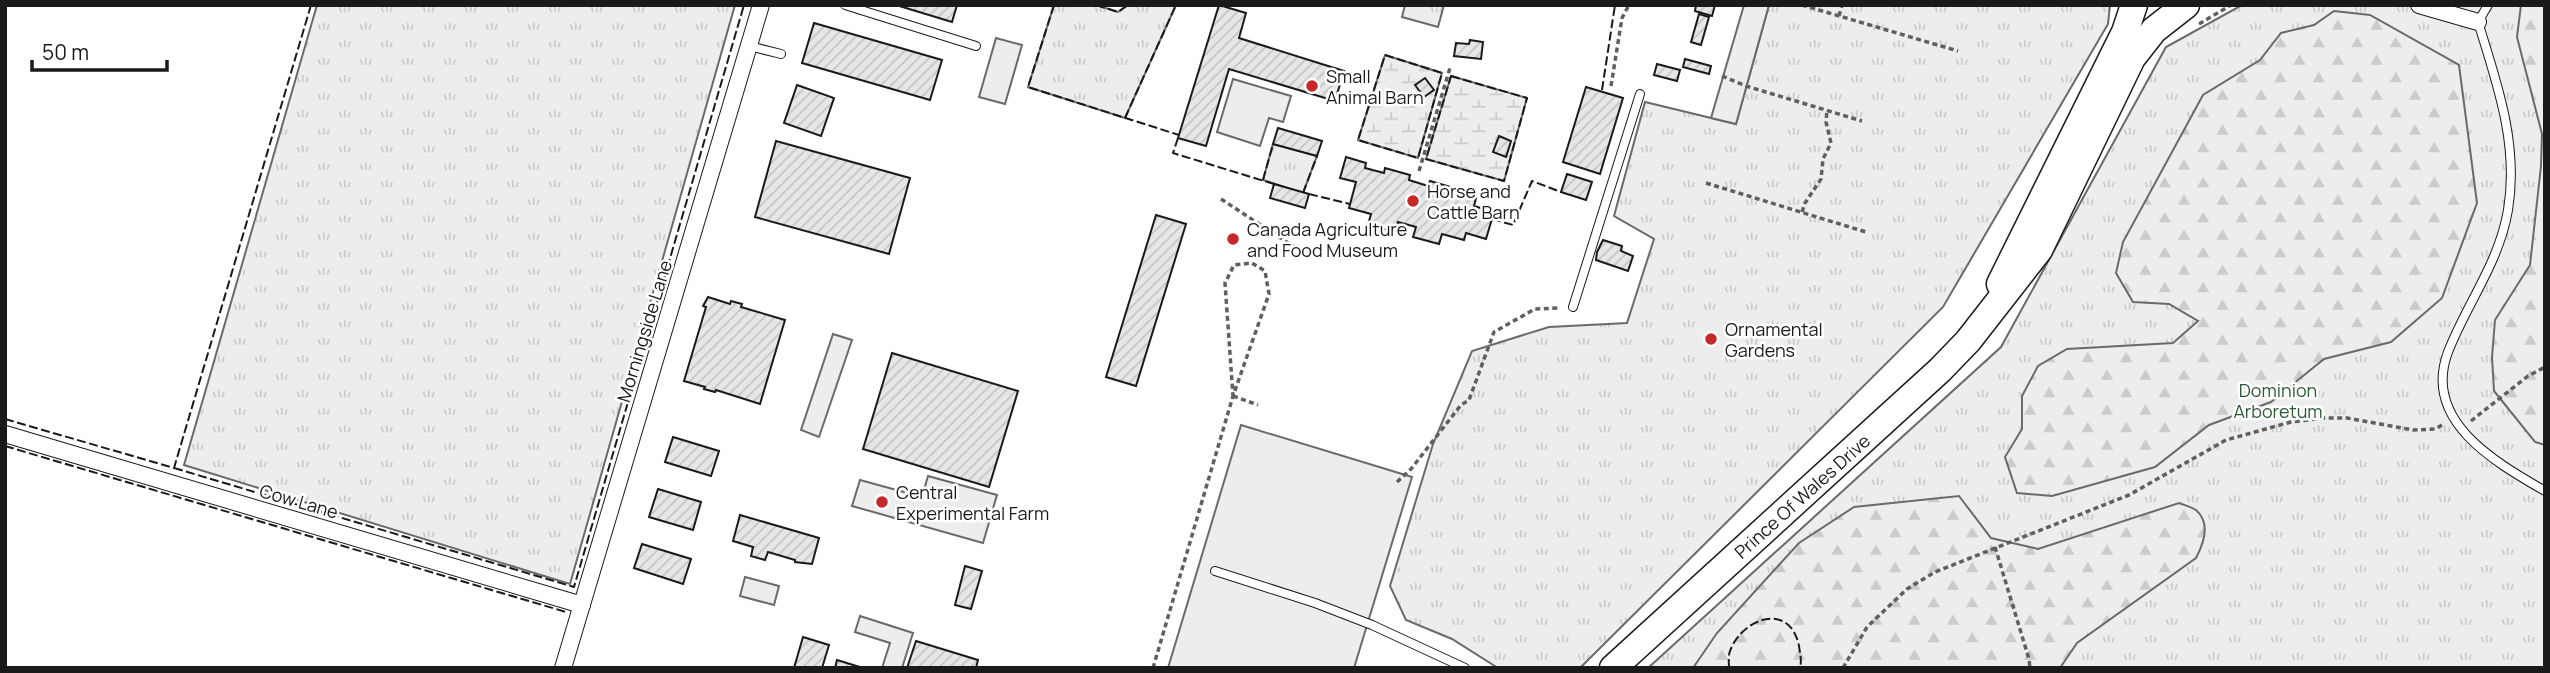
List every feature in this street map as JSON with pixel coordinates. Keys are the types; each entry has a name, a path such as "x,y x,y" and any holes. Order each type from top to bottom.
{"main road":[{"name":"Prince Of Wales Drive","path":"1985,317 2017,246 2125,32 2134,5"},
{"name":"Prince Of Wales Drive","path":"1613,668 1940,370 1968,341 2039,250 2132,58 2154,30 2192,15"}],"street":[{"name":"Morningside Lane","path":"563,668 761,5"},
{"path":"2419,5 2478,22"},
{"name":"Cow Lane","path":"5,434 582,605"}],"lane":[{"path":"845,5 976,46"},
{"path":"2488,5 2478,22 2503,102 2510,151 2511,185 2501,241 2484,282 2448,353 2443,390 2453,418 2462,430 2486,453 2545,491"},
{"path":"749,46 781,54"},
{"path":"1573,307 1640,94"},
{"path":"1215,571 1357,619 1455,661 1465,668"}],"path":[{"path":"1611,86 1622,18 1629,5"},
{"path":"1802,5 1958,51"},
{"path":"1839,16 1842,5"},
{"path":"2192,15 2231,5"},
{"path":"1419,171 1450,68"},
{"path":"1722,76 1746,86 1862,121"},
{"path":"1802,212 1821,179 1823,159 1831,143 1826,122 1827,110"},
{"path":"1706,183 1866,232"},
{"path":"1221,200 1298,250"},
{"path":"1153,668 1233,396 1269,294 1265,271 1252,263 1234,265 1225,283 1233,396"},
{"path":"1397,482 1411,469 1461,405 1469,401 1494,331 1535,309 1573,307"},
{"path":"2462,430 2518,384 2545,367"},
{"path":"1233,396 1258,405"},
{"path":"1843,668 1867,627 1906,589 1935,572 2129,495 2226,440 2291,422 2325,418 2347,418 2413,430 2435,429 2453,418"},
{"path":"1995,547 2030,668"}],"green space":[{"path":"317,5 735,5 570,584 184,465"},
{"path":"1054,5 1096,5 1118,12 1128,5 1176,5 1125,118 1028,87"},
{"path":"1405,5 1444,5 1438,27 1402,17"},
{"name":"Ornamental Gardens","path":"1769,5 2110,5 2108,24 1943,307 1580,668 1498,668 1452,639 1406,620 1390,586 1433,444 1472,351 1549,327 1627,323 1654,239 1614,216 1645,102 1736,124"},
{"name":"Dominion Arboretum","path":"2242,5 2545,5 2545,668 1648,668 2001,347 2166,47"},
{"path":"2521,5 2545,5 2545,445 2535,442 2494,391 2492,357 2495,320 2530,265 2541,166 2542,134 2517,37"},
{"path":"2334,11 2370,15 2459,65 2477,203 2442,298 2391,342 2324,359 2271,402 2209,425 2155,467 2052,496 2017,493 2005,457 2022,429 2022,396 2038,366 2067,349 2173,343 2198,321 2169,304 2133,302 2116,273 2123,242 2203,95 2260,60 2281,33 2314,25"},
{"path":"1385,55 1442,73 1418,158 1358,140"},
{"path":"1451,76 1527,98 1504,181 1426,159"},
{"path":"1273,144 1317,156 1303,193 1263,180"},
{"path":"1959,496 1991,538 2038,549 2179,503 2201,515 2205,533 2196,558 2077,643 2060,668 1693,668 1717,633 1799,543 1854,507"}],"shaded area":[{"path":"1744,5 1769,5 1736,124 1711,118"},
{"path":"996,38 1022,45 1005,104 979,97"},
{"path":"1233,79 1291,96 1283,122 1269,118 1260,146 1217,132"},
{"path":"833,334 852,340 819,437 801,430"},
{"path":"1241,425 1412,477 1354,668 1168,668"},
{"path":"928,476 997,495 983,543 852,506 860,480 922,497"},
{"path":"745,577 779,586 774,605 740,596"},
{"path":"860,616 913,633 902,668 882,668 890,643 855,632"}],"building":[{"path":"896,5 957,5 952,22"},
{"name":"Small Animal Barn","path":"1219,5 1246,13 1239,38 1344,71 1335,101 1229,69 1206,146 1178,138"},
{"path":"1696,5 1715,5 1712,16 1695,11"},
{"path":"1699,14 1709,17 1701,45 1691,42"},
{"path":"814,23 942,60 930,100 802,63"},
{"path":"1470,40 1483,42 1481,59 1454,56 1456,43 1469,44"},
{"path":"1685,59 1711,66 1709,74 1683,67"},
{"path":"1657,64 1680,70 1677,81 1654,75"},
{"path":"1425,78 1434,90 1424,97 1415,85"},
{"path":"797,85 834,98 821,136 784,123"},
{"path":"1586,87 1623,98 1600,174 1563,162"},
{"path":"1278,128 1322,141 1317,156 1273,144"},
{"path":"1499,136 1511,141 1506,157 1493,152"},
{"path":"776,141 910,178 889,254 755,217"},
{"name":"Horse and Cattle Barn","path":"1346,157 1366,163 1365,168 1384,173 1385,168 1410,175 1409,180 1428,186 1430,181 1454,188 1453,192 1476,198 1474,206 1494,212 1486,239 1466,233 1464,240 1442,234 1439,244 1413,237 1416,227 1398,222 1395,232 1368,225 1371,214 1349,208 1356,182 1340,178"},
{"path":"1567,174 1592,182 1586,200 1561,192"},
{"path":"1274,184 1309,194 1305,208 1270,198"},
{"path":"1156,215 1186,224 1136,386 1106,377"},
{"path":"1603,240 1622,246 1621,251 1633,256 1628,271 1596,260"},
{"path":"708,297 730,304 731,301 742,304 741,307 785,320 760,404 684,381 706,307 703,306"},
{"path":"892,353 1018,391 989,487 863,449"},
{"path":"673,437 719,451 711,476 665,462"},
{"path":"658,489 701,502 693,530 649,517"},
{"path":"740,515 819,538 812,564 795,562 768,552 765,560 751,556 753,547 733,541"},
{"path":"642,544 691,559 683,584 634,568"},
{"path":"965,566 982,571 971,609 955,605"},
{"path":"803,637 829,645 822,668 794,668"},
{"path":"916,641 978,660 976,668 907,668"},
{"path":"837,660 863,668 835,668"}],"fence":[{"path":"5,419 174,468 311,5"},
{"path":"174,468 574,587 744,5"},
{"path":"1054,5 1028,87 1179,135"},
{"path":"1096,5 1118,12 1128,5"},
{"path":"1125,118 1176,5"},
{"path":"1602,90 1615,5"},
{"path":"1385,55 1442,73 1418,158 1358,140 1385,55"},
{"path":"1451,76 1527,98 1504,181 1426,159 1451,76"},
{"path":"1178,138 1173,153 1274,184"},
{"path":"1263,180 1273,144"},
{"path":"1303,193 1317,156"},
{"path":"1492,219 1513,225 1532,181 1561,192"},
{"path":"1309,194 1350,204"},
{"path":"5,446 566,612"},
{"path":"1729,668 1730,651 1736,639 1755,623 1766,619 1786,623 1794,632 1799,646 1800,668"}],"place":[{"name":"Small Animal Barn","path":"1312,86"},
{"name":"Horse and Cattle Barn","path":"1413,201"},
{"name":"Canada Agriculture and Food Museum","path":"1233,239"},
{"name":"Ornamental Gardens","path":"1711,339"},
{"name":"Central Experimental Farm","path":"882,502"}]}
